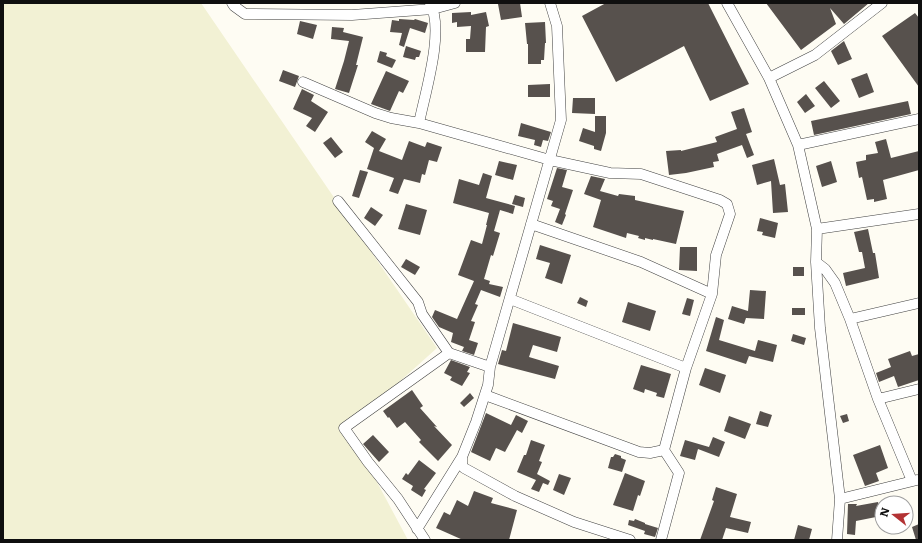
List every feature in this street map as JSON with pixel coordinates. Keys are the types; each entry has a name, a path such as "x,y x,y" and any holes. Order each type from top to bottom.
{"street":[{"path":"232,3 245,14 352,15 455,3"},
{"path":"417,529 462,457 476,422 485,395 490,367 561,120 557,26 550,3"},
{"path":"727,3 769,78 798,145 817,229 816,262 820,328 840,499 837,540"},
{"path":"769,78 815,55 882,3"},
{"path":"419,123 435,52 435,29 432,6"},
{"path":"303,82 375,113 391,118 419,123 550,160 610,173 641,174 720,200 727,204 730,214 716,255 712,294 686,368 664,450 679,473 661,540"},
{"path":"798,145 919,119"},
{"path":"338,201 418,302 422,314 450,353 490,367"},
{"path":"817,229 919,214"},
{"path":"531,224 641,262 712,294"},
{"path":"816,262 825,269 835,283 850,319 878,399 916,480 840,499"},
{"path":"510,299 686,368"},
{"path":"850,319 919,303"},
{"path":"426,540 417,529 398,499 368,462 344,428 450,353"},
{"path":"878,399 919,389"},
{"path":"485,395 639,452 650,453 664,450"},
{"path":"462,457 462,465 464,468 515,496 574,522 630,540"}],"green space":[{"path":"3,3 201,3 437,348 348,428 408,540 3,540"}],"building":[{"path":"520,3 522,17 501,20 498,4"},
{"path":"606,3 708,3 749,84 710,101 684,46 616,82 582,16"},
{"path":"766,3 869,3 844,24 830,8 836,24 801,50"},
{"path":"471,12 471,15 486,12 489,26 486,27 485,52 466,52 466,39 470,39 471,26 457,27 457,22 452,23 452,13"},
{"path":"915,13 919,18 919,87 882,36"},
{"path":"399,19 415,19 428,23 425,33 410,28 404,47 399,45 402,33 390,32 392,20 399,21"},
{"path":"300,21 317,25 313,39 297,34"},
{"path":"545,22 546,43 544,60 541,60 541,64 528,64 528,44 525,23"},
{"path":"332,27 344,28 343,32 363,37 356,65 358,65 349,93 335,89 349,41 331,39"},
{"path":"844,41 852,59 838,65 831,51"},
{"path":"406,46 421,51 419,57 416,57 415,60 403,57"},
{"path":"380,51 387,53 386,56 396,60 392,68 377,62"},
{"path":"283,70 299,76 295,87 279,81"},
{"path":"386,71 409,81 403,93 399,91 390,111 371,104"},
{"path":"867,73 874,92 859,98 851,79"},
{"path":"824,81 840,101 831,108 815,88"},
{"path":"550,84 550,97 528,97 528,85"},
{"path":"302,89 314,95 311,101 328,112 315,132 306,126 312,118 293,109"},
{"path":"806,94 815,106 805,113 797,102"},
{"path":"573,98 595,98 595,114 572,113"},
{"path":"908,101 911,114 814,135 811,121"},
{"path":"744,108 752,132 746,134 754,155 747,158 742,145 717,154 719,161 713,162 714,167 669,175 666,151 681,151 717,142 715,137 737,129 731,112"},
{"path":"595,116 606,116 606,133 601,151 594,149 594,146 579,141 583,128 595,132"},
{"path":"521,123 551,132 548,141 543,140 541,147 534,145 535,140 518,136"},
{"path":"372,131 386,139 379,151 402,160 409,141 425,147 427,142 442,147 437,162 429,160 425,175 422,174 420,183 404,179 398,194 389,191 394,178 367,169 374,148 365,142"},
{"path":"331,137 343,152 335,158 323,143"},
{"path":"886,139 891,158 919,151 919,170 883,180 887,199 874,202 874,199 867,200 862,177 859,178 856,162 866,160 866,155 878,153 875,142"},
{"path":"774,159 780,185 785,184 788,212 773,213 771,181 757,185 752,165"},
{"path":"499,161 517,165 513,180 495,175"},
{"path":"831,161 837,182 822,187 816,166"},
{"path":"557,168 567,170 562,187 573,190 562,225 555,222 560,209 551,206 553,201 547,199"},
{"path":"360,170 368,172 359,198 352,196"},
{"path":"483,173 492,176 486,198 515,206 513,214 500,210 494,231 500,233 493,256 491,255 484,279 490,281 489,284 503,287 500,297 481,290 475,304 478,305 471,321 475,322 469,340 478,343 474,355 462,351 464,347 451,342 453,333 439,327 432,317 435,310 457,319 474,281 458,275 471,240 482,244 489,213 453,203 459,179 479,185"},
{"path":"591,176 605,179 600,191 618,196 619,194 635,196 635,200 684,211 676,244 653,239 645,238 645,240 638,238 639,236 627,233 626,238 593,227 601,200 584,194"},
{"path":"515,195 525,198 523,207 512,204"},
{"path":"406,204 427,210 420,235 398,229"},
{"path":"371,207 383,215 375,226 364,218"},
{"path":"760,218 778,223 775,238 762,235 763,232 757,231"},
{"path":"868,229 873,253 875,253 879,278 846,286 843,273 865,268 862,252 859,252 854,232"},
{"path":"540,245 571,255 562,284 545,278 550,263 536,259"},
{"path":"680,247 697,247 697,271 679,270"},
{"path":"406,259 420,267 415,275 401,267"},
{"path":"793,267 804,267 804,276 793,276"},
{"path":"750,290 766,291 764,319 746,318 744,324 728,319 732,306 748,311"},
{"path":"580,297 588,301 586,307 577,303"},
{"path":"687,298 694,300 690,316 682,314"},
{"path":"628,302 656,311 650,331 622,322"},
{"path":"792,308 805,308 805,315 792,315"},
{"path":"716,317 724,320 719,340 755,351 758,340 777,345 773,362 749,356 746,364 706,351"},
{"path":"513,323 561,337 557,352 533,345 529,357 559,366 555,379 498,364 502,350 506,351"},
{"path":"793,334 806,338 804,345 791,341"},
{"path":"910,351 912,356 919,354 919,380 898,387 894,376 879,382 876,373 891,367 888,359"},
{"path":"451,360 470,367 467,372 470,373 462,386 450,380 452,377 444,373"},
{"path":"641,365 671,374 664,398 656,396 657,393 645,389 644,393 633,389"},
{"path":"705,368 726,375 720,393 699,385"},
{"path":"412,390 423,406 420,408 452,445 438,461 419,442 421,440 405,422 397,428 383,411"},
{"path":"470,393 474,398 464,407 460,403"},
{"path":"760,411 772,415 768,427 756,424"},
{"path":"486,413 511,425 516,415 528,421 522,433 517,430 505,452 496,448 490,461 471,452"},
{"path":"847,414 849,421 843,423 840,416"},
{"path":"729,416 751,424 745,439 724,431"},
{"path":"373,435 389,452 379,462 363,444"},
{"path":"713,437 725,442 719,457 698,449 695,460 680,456 685,440 709,447"},
{"path":"531,440 545,445 539,461 542,462 537,474 550,481 548,485 543,483 539,492 531,489 536,480 517,472 524,455 526,455"},
{"path":"880,445 888,468 876,473 879,481 865,486 853,455"},
{"path":"615,454 626,460 622,472 608,468 611,457"},
{"path":"419,460 436,473 424,489 426,490 422,497 411,490 413,486 402,479 406,473 408,475"},
{"path":"625,473 645,481 640,496 638,495 633,511 613,505"},
{"path":"559,474 571,478 564,495 553,490"},
{"path":"716,487 737,494 730,517 751,522 748,533 726,528 722,540 700,540 714,501 712,500"},
{"path":"474,491 493,498 491,503 517,510 509,540 463,540 436,528 444,512 450,515 457,500 468,506"},
{"path":"874,503 874,517 856,521 855,535 847,534 848,504 857,504 856,506"},
{"path":"635,519 658,528 655,537 644,534 645,531 628,525 629,520 634,521"},
{"path":"919,524 919,540 916,540 914,526"},
{"path":"798,525 812,529 809,540 794,540"}]}
